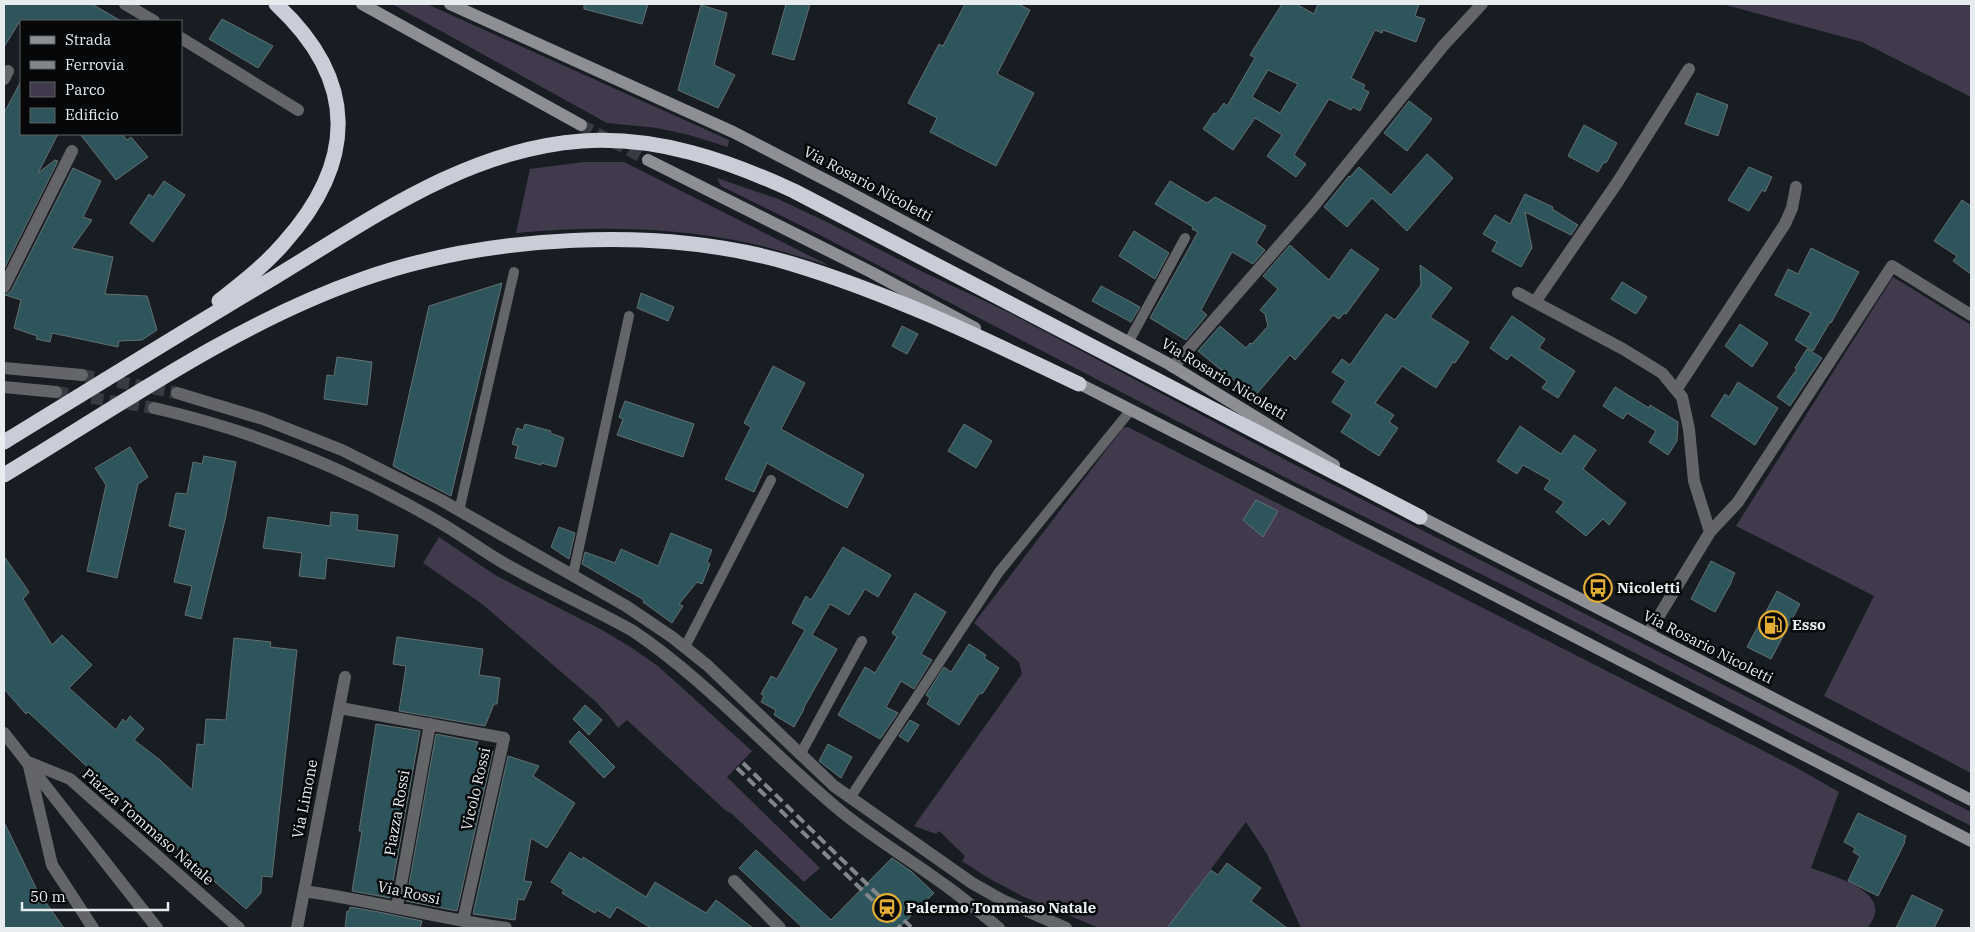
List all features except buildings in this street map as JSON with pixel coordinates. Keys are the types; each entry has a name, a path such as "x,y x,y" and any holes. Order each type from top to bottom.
{"highway":[{"path":"183,332 254,273 284,244 316,202 332,169 338,133 338,112 329,76 315,49 303,32 276,4"},
{"path":"4,442 183,332 439,180 515,152 583,141 645,143 713,158 753,172 794,191 1420,517"},
{"path":"4,475 215,348 270,319 360,280 458,253 502,247 590,240 690,245 731,250 786,262 838,278 892,298 1079,384"}],"main road":[{"path":"362,4 581,125"},
{"name":"Via Rosario Nicoletti","path":"450,4 733,132 1129,341 1420,517 1971,800"},
{"path":"648,160 871,272 1130,411 1461,578 1971,841"}],"street":[{"path":"125,4 152,20"},
{"path":"1173,367 1312,208 1443,46 1482,4"},
{"path":"182,39 298,110"},
{"path":"1535,302 1617,183 1690,69"},
{"path":"4,287 72,151"},
{"path":"1676,390 1785,224 1792,208 1796,187"},
{"path":"1648,634 1710,532 1738,502 1892,266 1971,315"},
{"path":"1518,293 1662,372 1682,397 1689,428 1694,480 1710,532"},
{"path":"4,368 82,375"},
{"path":"4,388 56,392"},
{"path":"177,393 263,419 342,450 459,511 626,606 685,647 821,775 850,798 972,883 1002,900 1066,928"},
{"path":"154,408 197,418 310,458 440,522 502,562 633,631 653,644 694,679 839,810 943,884 999,928"},
{"name":"Via Limone","path":"297,928 345,677"},
{"path":"340,708 430,724"},
{"name":"Piazza Rossi","path":"397,907 430,724"},
{"name":"Vicolo Rossi","path":"430,724 504,738 463,921"},
{"path":"4,733 157,928"},
{"path":"28,762 52,865 93,928"},
{"name":"Piazza Tommaso Natale","path":"28,762 70,779 239,928"},
{"path":"734,881 780,928"},
{"name":"Via Rossi","path":"304,891 357,899 506,928"}],"lane":[{"path":"1129,341 1185,238"},
{"path":"459,511 514,272"},
{"path":"574,575 629,316"},
{"path":"850,798 999,572 1130,411"},
{"path":"685,647 771,480"},
{"path":"800,755 862,641"}],"green space":[{"path":"392,4 427,4 729,140 728,147 689,135 657,128 607,123"},
{"path":"1722,4 1971,4 1971,97 1862,42"},
{"path":"584,162 624,162 830,266 759,245 691,234 633,229 574,229 516,233 530,169"},
{"path":"717,178 778,199 921,271 1008,312 1303,469 1971,812 1971,826 1501,584 1296,483 816,233 721,186"},
{"path":"1893,277 1971,325 1971,773 1824,696 1874,596 1736,526"},
{"path":"1128,427 1795,767 1839,792 1811,868 1852,884 1870,897 1875,905 1875,914 1868,928 1301,928 1267,854 1246,822 1167,928 1099,928 1024,897 988,878 962,861 965,856 939,831 936,834 914,826 1022,674 1019,662 974,623 1123,428"},
{"path":"439,537 495,575 604,631 659,667 752,751 727,777 820,868 804,882 732,814 725,810 627,720 618,728 595,701 482,604 423,563"}],"tunnel":[{"path":"581,125 648,160"},
{"path":"82,375 177,393"},
{"path":"56,392 154,408"}],"railway":[{"path":"743,763 912,928"},
{"path":"737,768 901,928"}],"place":[{"name":"Nicoletti","path":"1598,588"},
{"name":"Esso","path":"1773,625"},
{"name":"Palermo Tommaso Natale","path":"887,908"}]}
